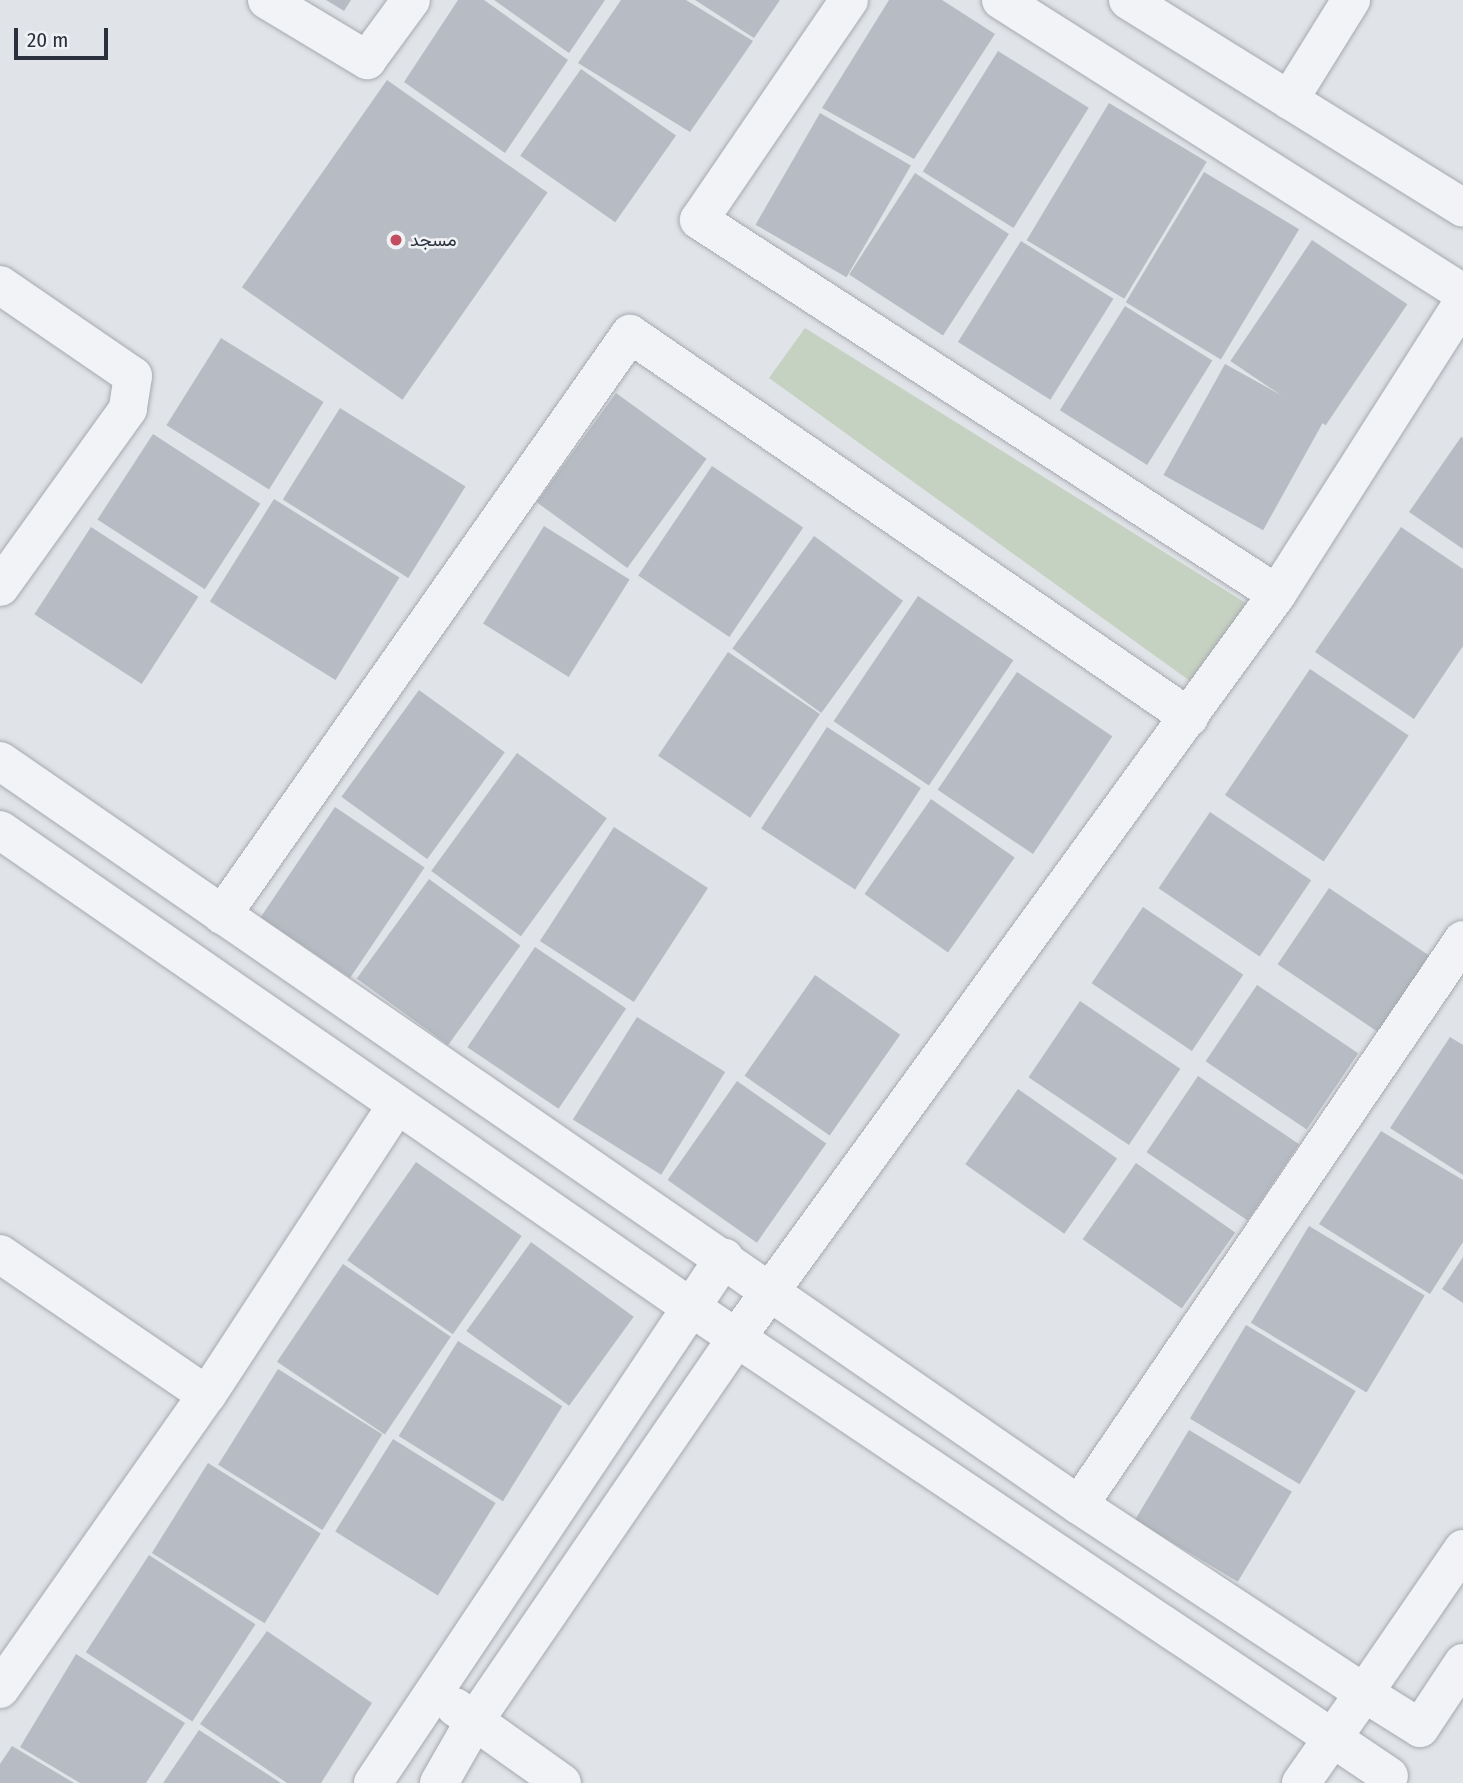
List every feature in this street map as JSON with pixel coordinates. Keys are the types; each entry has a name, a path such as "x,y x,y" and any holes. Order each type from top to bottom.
{"street":[{"path":"267,0 367,61 411,0"},
{"path":"849,0 699,220 1277,594"},
{"path":"1001,0 1463,293"},
{"path":"1128,0 1463,208"},
{"path":"1289,100 1350,0"},
{"path":"0,285 133,376 128,409 0,587"},
{"path":"398,1749 441,1782 475,1720 737,1338 1277,594 1463,302"},
{"path":"222,915 631,334 1189,717"},
{"path":"0,761 772,1290 1079,1505 1420,1728"},
{"path":"0,830 396,1106 1332,1738 1386,1779 1463,1663"},
{"path":"1079,1505 1463,940"},
{"path":"0,1687 206,1395 396,1106"},
{"path":"0,1254 206,1395"},
{"path":"373,1783 689,1306 724,1258"},
{"path":"1301,1783 1463,1549"},
{"path":"434,1694 562,1783"}],"green space":[{"path":"805,328 1252,607 1197,686 769,378"}],"building":[{"path":"326,0 351,0 344,11"},
{"path":"458,0 484,0 568,60 505,153 404,82"},
{"path":"494,0 605,0 569,53"},
{"path":"621,0 686,0 753,41 690,132 578,63"},
{"path":"695,0 780,0 754,38"},
{"path":"889,0 942,0 995,34 914,159 822,108"},
{"path":"998,51 1089,108 1013,228 923,171"},
{"path":"581,69 676,136 615,222 520,156"},
{"name":"مسجد","path":"387,80 548,192 402,400 242,287"},
{"path":"1109,103 1207,162 1124,299 1027,240"},
{"path":"820,113 911,165 846,277 756,225"},
{"path":"1204,172 1299,229 1221,359 1126,302"},
{"path":"915,173 1009,234 943,335 849,274"},
{"path":"1312,240 1407,304 1326,425 1230,361"},
{"path":"1021,241 1113,299 1050,400 958,342"},
{"path":"1125,306 1212,361 1147,465 1060,410"},
{"path":"221,338 324,402 269,489 166,425"},
{"path":"1225,364 1325,419 1263,530 1163,475"},
{"path":"616,393 707,459 627,568 537,502"},
{"path":"340,408 466,486 408,578 283,500"},
{"path":"153,434 260,504 205,589 97,520"},
{"path":"1461,437 1463,438 1463,549 1409,512"},
{"path":"712,466 803,528 729,637 638,575"},
{"path":"274,499 400,577 335,680 210,602"},
{"path":"544,526 630,580 569,677 483,624"},
{"path":"91,527 198,597 142,684 34,614"},
{"path":"1401,527 1463,569 1463,646 1414,719 1315,652"},
{"path":"814,536 903,601 821,713 732,648"},
{"path":"918,596 1013,660 929,785 834,721"},
{"path":"728,652 820,714 750,818 658,756"},
{"path":"1310,669 1409,736 1324,862 1225,795"},
{"path":"1017,672 1112,736 1033,854 938,790"},
{"path":"419,690 505,752 427,859 341,797"},
{"path":"827,727 921,788 855,889 761,828"},
{"path":"517,753 607,818 521,936 431,871"},
{"path":"931,799 1015,858 948,953 864,894"},
{"path":"335,807 425,867 350,978 261,917"},
{"path":"1210,812 1311,880 1260,956 1159,888"},
{"path":"614,827 708,888 634,1002 540,941"},
{"path":"429,879 520,945 448,1045 357,979"},
{"path":"1329,888 1430,956 1379,1032 1278,964"},
{"path":"1143,907 1243,975 1192,1051 1092,983"},
{"path":"535,947 626,1009 559,1109 467,1047"},
{"path":"815,975 900,1035 830,1135 744,1076"},
{"path":"1257,985 1358,1053 1307,1129 1206,1061"},
{"path":"1080,1001 1180,1069 1129,1145 1029,1077"},
{"path":"637,1017 725,1072 661,1175 573,1120"},
{"path":"1450,1037 1463,1045 1463,1175 1390,1128"},
{"path":"1198,1076 1299,1144 1248,1220 1147,1152"},
{"path":"737,1081 826,1144 757,1243 668,1180"},
{"path":"1018,1089 1117,1158 1064,1234 965,1164"},
{"path":"1381,1131 1463,1180 1463,1242 1430,1294 1319,1224"},
{"path":"416,1162 522,1236 453,1334 347,1260"},
{"path":"1136,1163 1235,1232 1182,1309 1083,1239"},
{"path":"1309,1226 1425,1296 1367,1392 1251,1323"},
{"path":"531,1242 634,1317 569,1406 466,1331"},
{"path":"1463,1257 1463,1303 1442,1289"},
{"path":"343,1264 451,1337 385,1435 277,1362"},
{"path":"1246,1325 1356,1391 1300,1484 1190,1418"},
{"path":"458,1341 562,1406 503,1501 399,1436"},
{"path":"278,1369 382,1434 322,1530 218,1465"},
{"path":"1189,1430 1292,1492 1238,1582 1135,1520"},
{"path":"393,1439 496,1503 438,1596 335,1531"},
{"path":"208,1463 321,1533 265,1623 152,1553"},
{"path":"149,1555 256,1624 192,1721 86,1652"},
{"path":"267,1631 372,1703 321,1783 287,1783 200,1724"},
{"path":"76,1654 185,1723 146,1783 80,1783 20,1747"},
{"path":"199,1730 281,1783 163,1783"},
{"path":"12,1746 74,1783 0,1783 0,1764"}],"place":[{"name":"مسجد","path":"396,240"}]}
